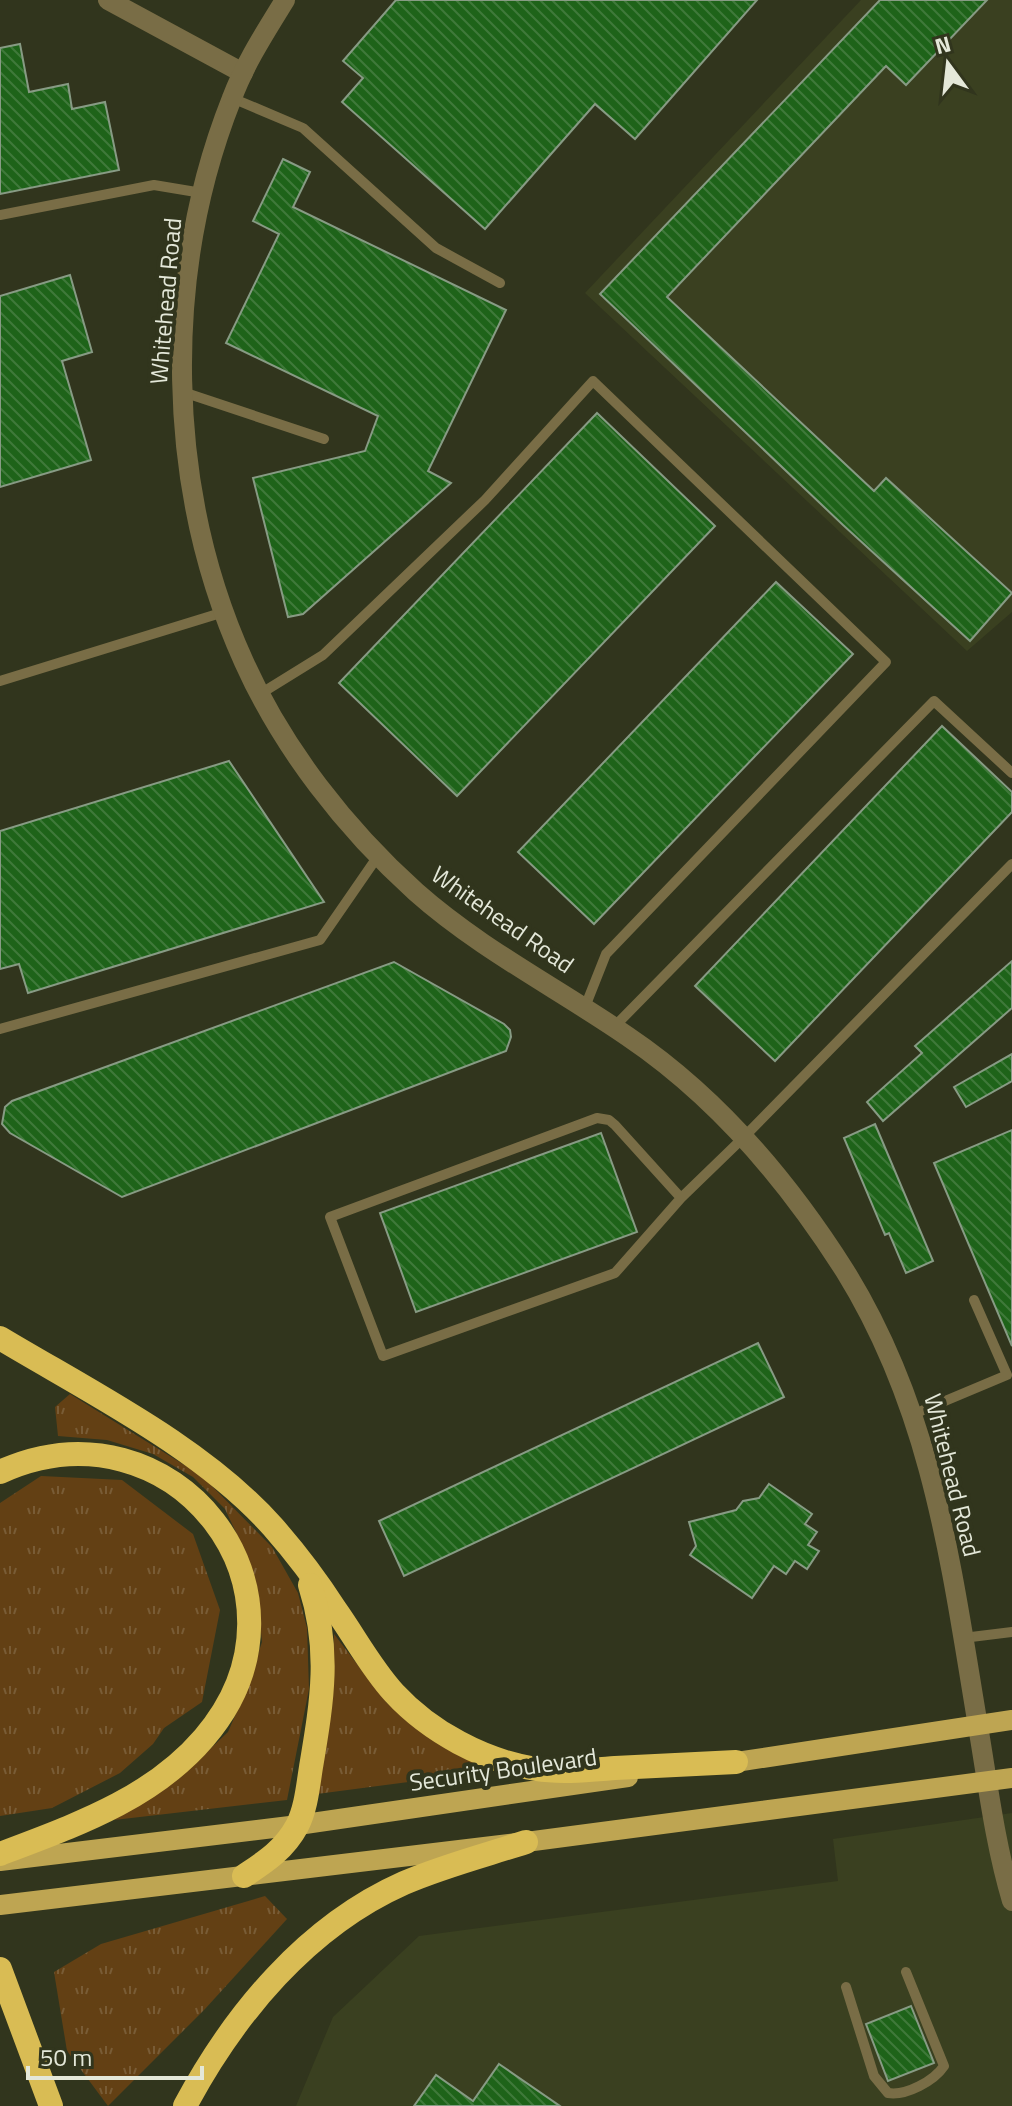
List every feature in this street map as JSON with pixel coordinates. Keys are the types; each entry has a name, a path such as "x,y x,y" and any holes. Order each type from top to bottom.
{"highway":[{"path":"0,1338 196,1458 238,1492 265,1518 304,1568 395,1694 427,1723 462,1744 501,1761 538,1769 588,1770 736,1762"},
{"path":"0,1472 32,1460 97,1455 131,1462 166,1477 197,1499 219,1527 236,1558 246,1592 249,1622 242,1669 224,1712 203,1739 169,1772 94,1817 0,1854"},
{"path":"244,1876 278,1853 298,1825 304,1805 324,1671 318,1610 304,1568"},
{"path":"185,2106 233,2028 270,1983 319,1936 362,1905 404,1883 526,1842"},
{"path":"0,1969 51,2106"}],"main road":[{"name":"Security Boulevard","path":"0,1861 298,1825 1012,1720"},
{"path":"0,1905 526,1842 1012,1778"}],"street":[{"name":"Whitehead Road","path":"285,0 232,98 202,193 187,294 183,392 192,490 224,612 244,664 310,774 378,856 422,897 479,940 585,1007 674,1072 744,1137 799,1204 846,1273 892,1359 914,1414 943,1522 996,1842 1012,1901"},
{"path":"115,2 243,73"}],"lane":[{"path":"232,98 303,128 436,248 500,283"},
{"path":"0,215 154,185 202,193"},
{"path":"260,694 323,655 485,500 593,381 886,662 606,954 585,1007"},
{"path":"183,392 324,439"},
{"path":"0,681 224,612"},
{"path":"614,1027 934,701 1012,773"},
{"path":"0,1029 320,940 378,856"},
{"path":"681,1198 615,1125 609,1120 597,1118 330,1217 383,1356 615,1273 681,1198 1012,864"},
{"path":"914,1414 1007,1375 974,1300"},
{"path":"962,1638 1012,1632"},
{"path":"846,1987 874,2076 888,2093 897,2095 937,2077 944,2066 906,1972"}],"shaded area":[{"path":"861,0 1012,0 1012,612 967,651 585,293"},
{"path":"1012,1813 1012,2106 296,2106 333,2017 419,1936 838,1881 833,1839"}],"green space":[{"path":"70,1394 202,1476 272,1547 298,1593 307,1628 309,1689 287,1800 114,1820 178,1779 228,1732 262,1642 256,1585 225,1509 193,1477 153,1454 107,1440 58,1436 55,1407"},
{"path":"41,1476 122,1480 193,1534 220,1610 202,1702 164,1728 153,1744 120,1773 52,1808 0,1816 0,1503"},
{"path":"334,1634 387,1703 428,1737 477,1763 469,1771 454,1776 317,1794 332,1680"},
{"path":"265,1896 287,1919 205,2009 108,2106 67,2051 54,1972 101,1944"}],"building":[{"path":"396,0 757,0 635,139 595,104 485,229 342,102 363,78 343,61"},
{"path":"880,0 987,0 906,85 886,66 667,297 874,491 886,478 1012,593 970,641 600,294"},
{"path":"20,44 29,92 68,84 72,109 105,102 119,170 0,194 0,48"},
{"path":"283,159 310,172 293,207 506,310 428,471 451,483 303,614 288,617 253,478 365,451 378,416 226,343 279,234 253,221"},
{"path":"70,275 92,352 62,361 91,460 0,487 0,296"},
{"path":"597,413 715,526 457,796 339,683"},
{"path":"776,582 853,654 594,924 518,852"},
{"path":"942,726 1012,792 1012,812 775,1061 695,986"},
{"path":"229,761 324,902 28,993 19,964 0,969 0,831"},
{"path":"1012,961 1012,1008 883,1121 867,1102 922,1053 915,1046"},
{"path":"394,962 504,1024 510,1030 511,1037 506,1051 122,1197 10,1133 2,1124 5,1107 12,1101"},
{"path":"1012,1054 1012,1081 966,1107 954,1087"},
{"path":"875,1124 933,1261 906,1273 889,1233 885,1235 844,1138"},
{"path":"1012,1130 1012,1346 934,1163"},
{"path":"601,1133 637,1232 416,1312 380,1213"},
{"path":"758,1343 784,1397 404,1576 379,1521"},
{"path":"769,1484 812,1514 805,1524 817,1532 808,1545 819,1551 807,1569 795,1561 786,1574 774,1566 752,1598 690,1555 696,1546 689,1522 736,1510 743,1501 759,1498"},
{"path":"911,2006 934,2063 888,2081 866,2024"},
{"path":"499,2064 560,2106 414,2106 436,2075 473,2101"}]}
